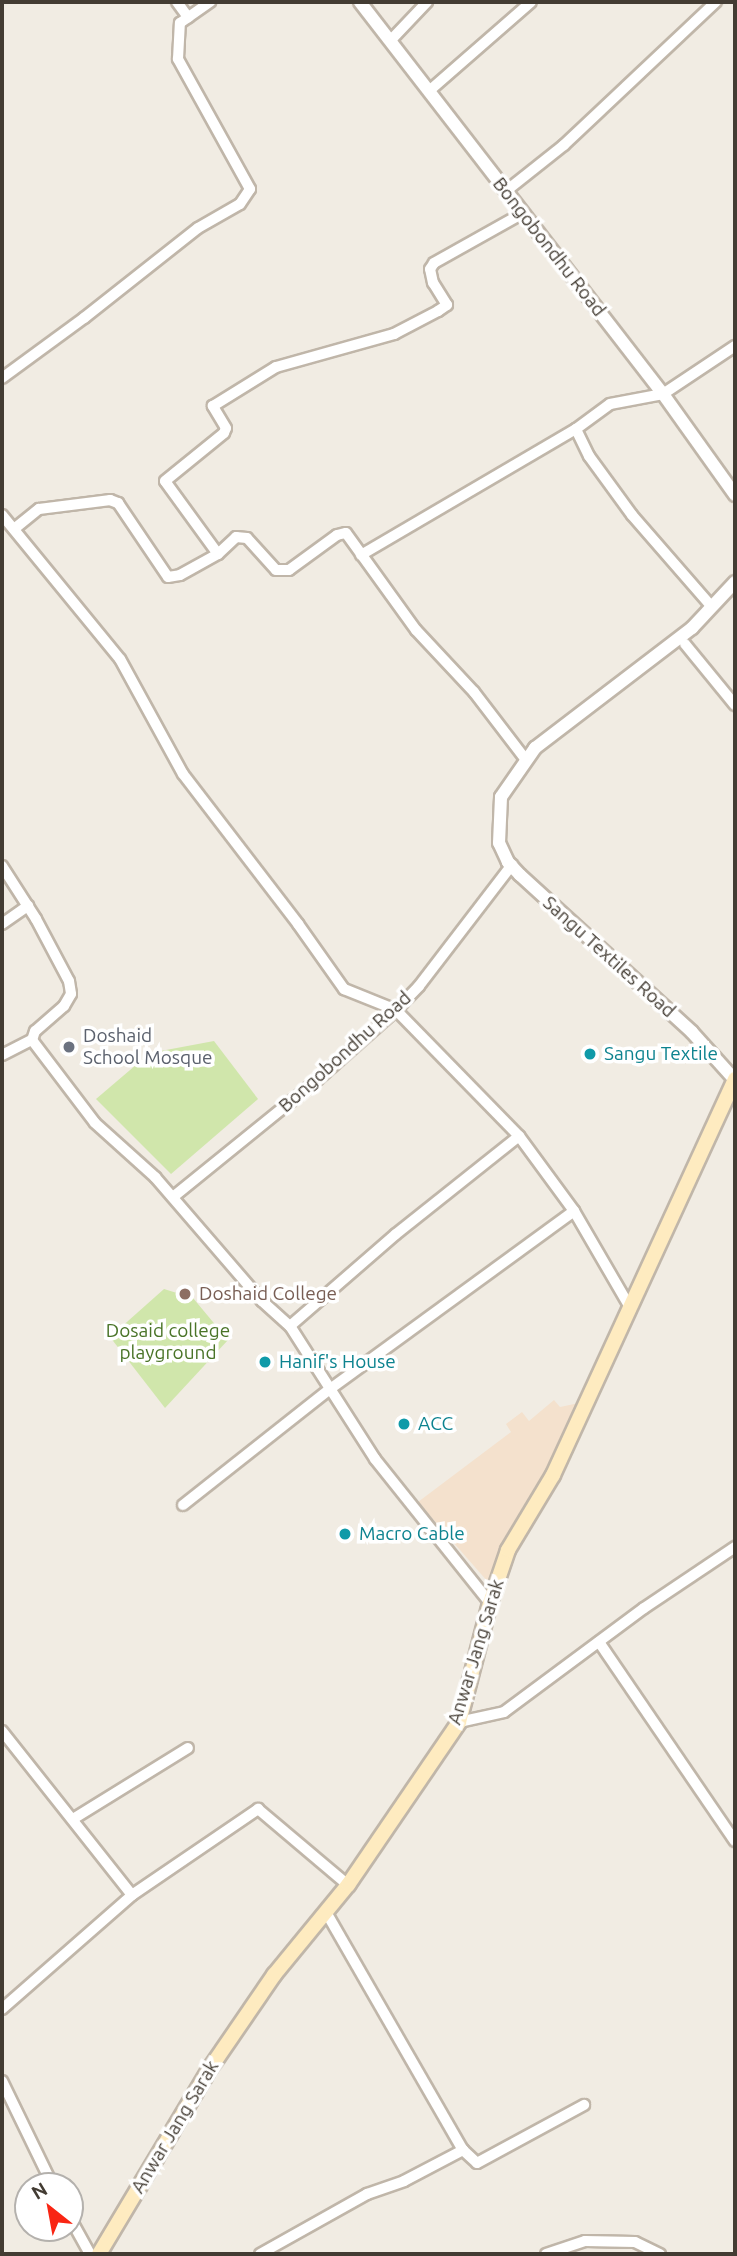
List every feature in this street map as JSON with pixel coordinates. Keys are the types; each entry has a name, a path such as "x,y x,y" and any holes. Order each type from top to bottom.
{"main road":[{"name":"Anwar Jang Sarak","path":"99,2254 211,2067 274,1975 348,1885 459,1722 490,1603 508,1550 553,1475 735,1080"}],"street":[{"path":"177,2 188,17"},
{"path":"2,378 84,318 198,228 240,204 250,189 178,59 180,23 210,2"},
{"path":"390,41 427,2"},
{"path":"429,91 531,2"},
{"path":"506,191 564,145 716,2"},
{"name":"Bongobondhu Road","path":"364,3 390,41 663,394 735,495"},
{"path":"218,554 165,481 224,433 226,428 213,406 276,367 394,334 438,311 447,304 433,283 430,269 434,263 523,214"},
{"path":"361,555 576,429 610,404 663,394 735,346"},
{"path":"576,429 589,456 632,515 712,607"},
{"path":"14,529 39,509 110,500 118,503 168,577 180,575 218,554 236,537 247,538 276,570 289,570 337,535 346,533 415,630 474,692 526,760"},
{"path":"2,515 120,659 183,774 298,924 344,989 396,1010 519,1136 574,1211 631,1310"},
{"path":"512,865 499,843 501,797 535,748 692,628 735,582"},
{"path":"685,645 735,705"},
{"name":"Bongobondhu Road","path":"173,1197 316,1081 396,1010 419,986 512,865"},
{"name":"Sangu Textiles Road","path":"512,865 560,914 692,1032 735,1080"},
{"path":"2,866 69,981 71,994 64,1006 35,1031 32,1040 2,1055"},
{"path":"2,924 27,906"},
{"path":"32,1040 95,1124 173,1197 262,1300 290,1326 404,1497 490,1603"},
{"path":"290,1326 396,1234 519,1136"},
{"path":"183,1505 330,1389 574,1211"},
{"path":"459,1722 504,1712 735,1546"},
{"path":"599,1642 735,1841"},
{"path":"2,1731 132,1895"},
{"path":"73,1819 188,1748"},
{"path":"2,2009 132,1895 258,1809 348,1885"},
{"path":"326,1912 463,2150 477,2163 584,2105"},
{"path":"2,2081 46,2172"},
{"path":"260,2254 367,2194 404,2180 463,2150"},
{"path":"546,2254 585,2241 635,2242 660,2254"}],"shaded area":[{"path":"554,1400 560,1407 579,1403 495,1590 418,1502 511,1432 506,1424 522,1412 529,1421"}],"green space":[{"path":"214,1041 258,1099 171,1174 96,1099 150,1053"},
{"name":"Dosaid college playground","path":"164,1289 193,1298 228,1340 165,1408 110,1337"}],"place":[{"name":"Doshaid School Mosque","path":"69,1047"},
{"name":"Sangu Textile","path":"590,1054"},
{"name":"Doshaid College","path":"185,1294"},
{"name":"Hanif's House","path":"265,1362"},
{"name":"ACC","path":"404,1424"},
{"name":"Macro Cable","path":"345,1534"}]}
